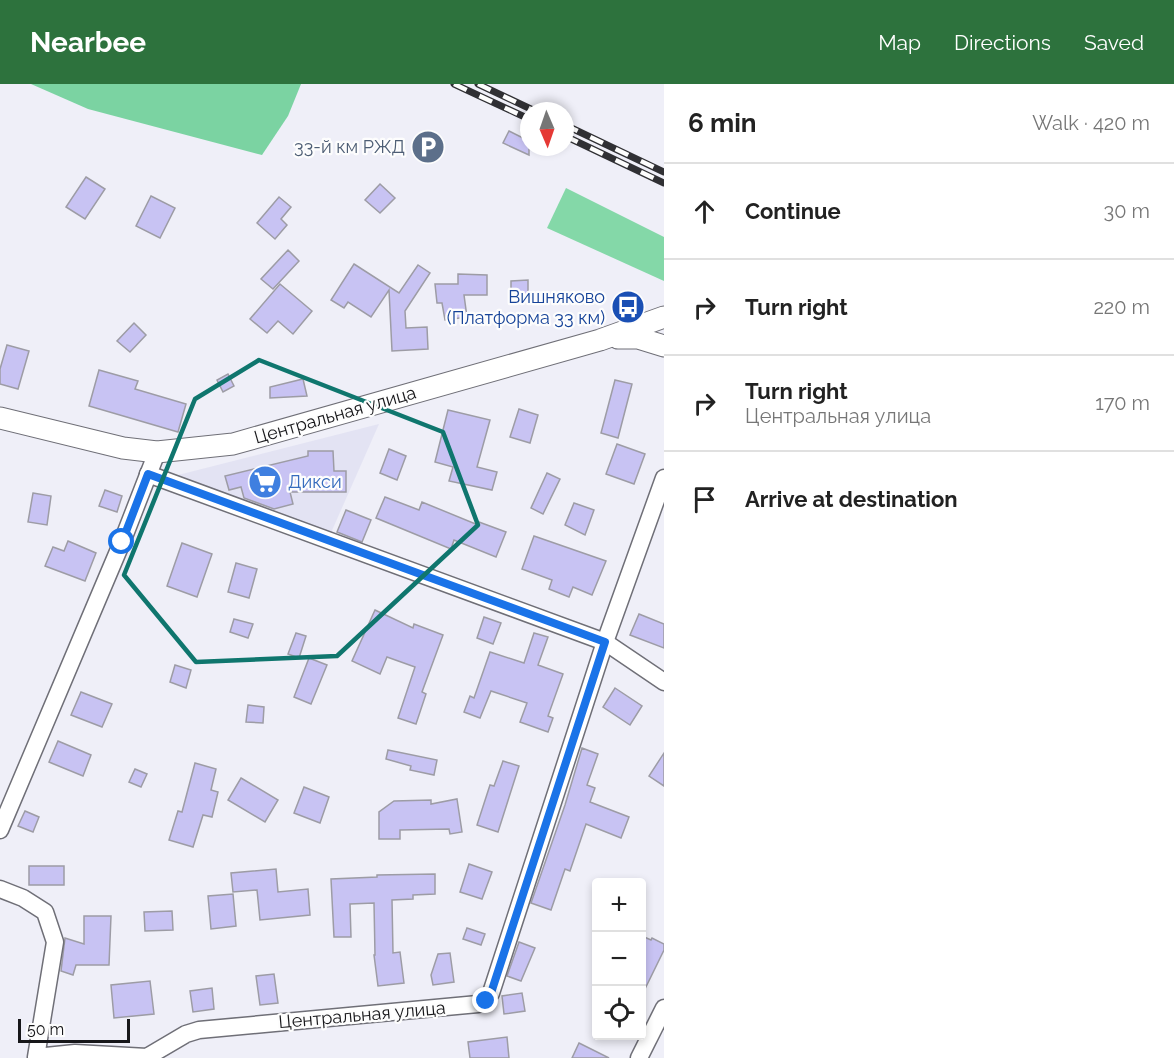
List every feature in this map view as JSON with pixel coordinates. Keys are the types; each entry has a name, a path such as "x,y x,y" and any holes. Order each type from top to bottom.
{"street":[{"name":"Центральная улица","path":"0,418 123,448 157,452 233,444 600,340 664,317"},
{"path":"600,340 638,338 664,346"},
{"path":"0,830 122,542 157,452"},
{"path":"148,474 605,642 664,682"},
{"name":"Центральная улица","path":"0,889 23,898 45,912 56,942 35,1057 75,1053 148,1058 186,1034 199,1030 478,1004 486,1001 491,993 605,642 664,478"},
{"path":"639,1058 664,1008"}],"highlighted area":[{"path":"259,360 443,432 478,525 337,656 196,662 124,575 195,399"}],"shaded area":[{"path":"379,424 330,535 178,475"}],"green space":[{"path":"31,84 301,84 288,116 262,155 88,109"},
{"path":"566,188 664,237 664,281 547,228"}],"building":[{"path":"509,131 520,136 520,151 503,143"},
{"path":"86,177 105,189 85,219 66,207"},
{"path":"380,184 395,198 380,213 365,200"},
{"path":"151,196 175,208 160,238 136,226"},
{"path":"279,197 291,207 281,219 287,225 275,239 257,223"},
{"path":"288,250 299,261 273,289 261,279"},
{"path":"354,264 399,293 418,265 430,273 405,311 406,328 427,327 428,349 392,351 389,290 371,317 348,302 344,308 331,300"},
{"path":"458,274 487,275 487,295 464,295 467,317 445,320 442,303 437,303 435,284 458,284"},
{"path":"528,280 528,296 511,296 511,281"},
{"path":"280,284 312,311 293,334 278,321 267,333 250,319"},
{"path":"134,323 146,335 130,352 117,341"},
{"path":"7,345 29,351 18,389 0,384 0,369"},
{"path":"99,370 138,381 135,389 186,404 178,432 89,406"},
{"path":"228,374 234,386 223,392 217,380"},
{"path":"303,379 307,396 270,398 270,387"},
{"path":"615,380 632,384 618,438 601,433"},
{"path":"519,409 538,415 530,443 510,437"},
{"path":"448,410 490,420 477,467 497,472 492,490 449,481 453,467 435,462"},
{"path":"617,444 645,454 634,484 606,474"},
{"path":"389,449 406,456 397,480 380,473"},
{"path":"308,451 333,451 334,471 346,471 346,492 290,492 293,504 274,509 244,498 241,487 229,490 225,476 308,456"},
{"path":"547,473 560,479 543,514 531,508"},
{"path":"105,490 122,496 117,512 99,506"},
{"path":"33,493 51,496 47,525 28,522"},
{"path":"385,497 419,510 422,502 478,525 479,522 506,532 496,557 454,540 451,549 376,518"},
{"path":"574,503 594,510 585,535 565,525"},
{"path":"346,510 371,520 362,542 337,532"},
{"path":"534,536 606,561 592,595 573,587 569,597 549,589 552,580 522,569"},
{"path":"68,541 96,553 85,581 45,566 53,547 64,551"},
{"path":"182,543 212,554 197,597 167,586"},
{"path":"236,563 257,569 249,598 228,592"},
{"path":"375,610 413,628 414,624 443,635 422,692 426,694 416,724 398,718 415,667 387,657 380,674 352,661"},
{"path":"639,614 664,624 664,648 630,635"},
{"path":"484,617 501,623 493,644 477,638"},
{"path":"234,619 253,624 248,638 230,632"},
{"path":"296,633 306,636 299,658 288,654"},
{"path":"534,633 548,637 538,665 563,674 548,716 553,718 548,732 520,722 527,703 491,691 480,718 464,712 470,696 474,698 490,652 524,663"},
{"path":"309,658 327,665 311,704 294,697"},
{"path":"175,665 191,670 186,688 170,682"},
{"path":"615,688 642,706 630,725 603,707"},
{"path":"81,692 112,704 102,727 71,715"},
{"path":"248,705 264,707 263,723 246,722"},
{"path":"58,741 91,755 83,776 49,762"},
{"path":"582,748 598,754 587,785 595,788 590,802 629,817 621,838 586,824 570,871 565,869 551,910 531,903"},
{"path":"388,750 437,760 434,775 410,770 411,766 386,759"},
{"path":"664,753 664,786 649,776"},
{"path":"503,761 519,766 498,832 477,825 490,785 494,786"},
{"path":"195,763 216,769 211,790 218,792 212,817 203,815 193,847 169,840 178,811 182,812"},
{"path":"135,769 147,774 141,787 129,782"},
{"path":"241,778 278,800 265,822 228,800"},
{"path":"304,787 329,797 320,823 294,813"},
{"path":"457,799 462,832 450,834 449,829 400,830 400,839 379,839 379,812 394,801 431,800 431,804"},
{"path":"25,811 39,817 33,832 18,826"},
{"path":"469,864 492,872 482,899 460,892"},
{"path":"29,866 64,866 64,885 29,885"},
{"path":"276,869 278,892 308,889 310,915 260,920 257,890 233,892 231,873"},
{"path":"435,874 435,894 413,895 413,899 392,900 393,953 400,952 404,983 378,986 374,955 374,903 350,904 351,937 334,937 331,879"},
{"path":"233,894 236,926 211,929 208,896"},
{"path":"172,911 173,930 145,931 144,912"},
{"path":"84,916 111,916 109,965 76,965 73,975 61,971 65,938 84,944"},
{"path":"467,928 485,934 481,945 463,939"},
{"path":"646,938 664,944 664,950 646,987"},
{"path":"519,942 535,948 521,981 507,976"},
{"path":"450,953 454,982 433,985 431,975 438,954"},
{"path":"274,974 278,1003 260,1005 256,976"},
{"path":"150,981 154,1014 114,1018 111,985"},
{"path":"212,988 214,1009 193,1012 190,991"},
{"path":"522,993 525,1011 504,1014 502,996"},
{"path":"507,1037 509,1058 470,1058 468,1042"},
{"path":"579,1043 609,1058 572,1058"}],"railway":[{"path":"454,84 520,115"},
{"path":"478,84 520,104"},
{"path":"574,129 664,172"},
{"path":"574,140 664,183"}],"place":[{"name":"33-й км РЖД","path":"428,147"},
{"name":"Вишняково (Платформа 33 км)","path":"628,307"},
{"name":"Дикси","path":"265,482"}],"route":[{"path":"122,542 148,474 605,642 491,993 486,1001"}]}
